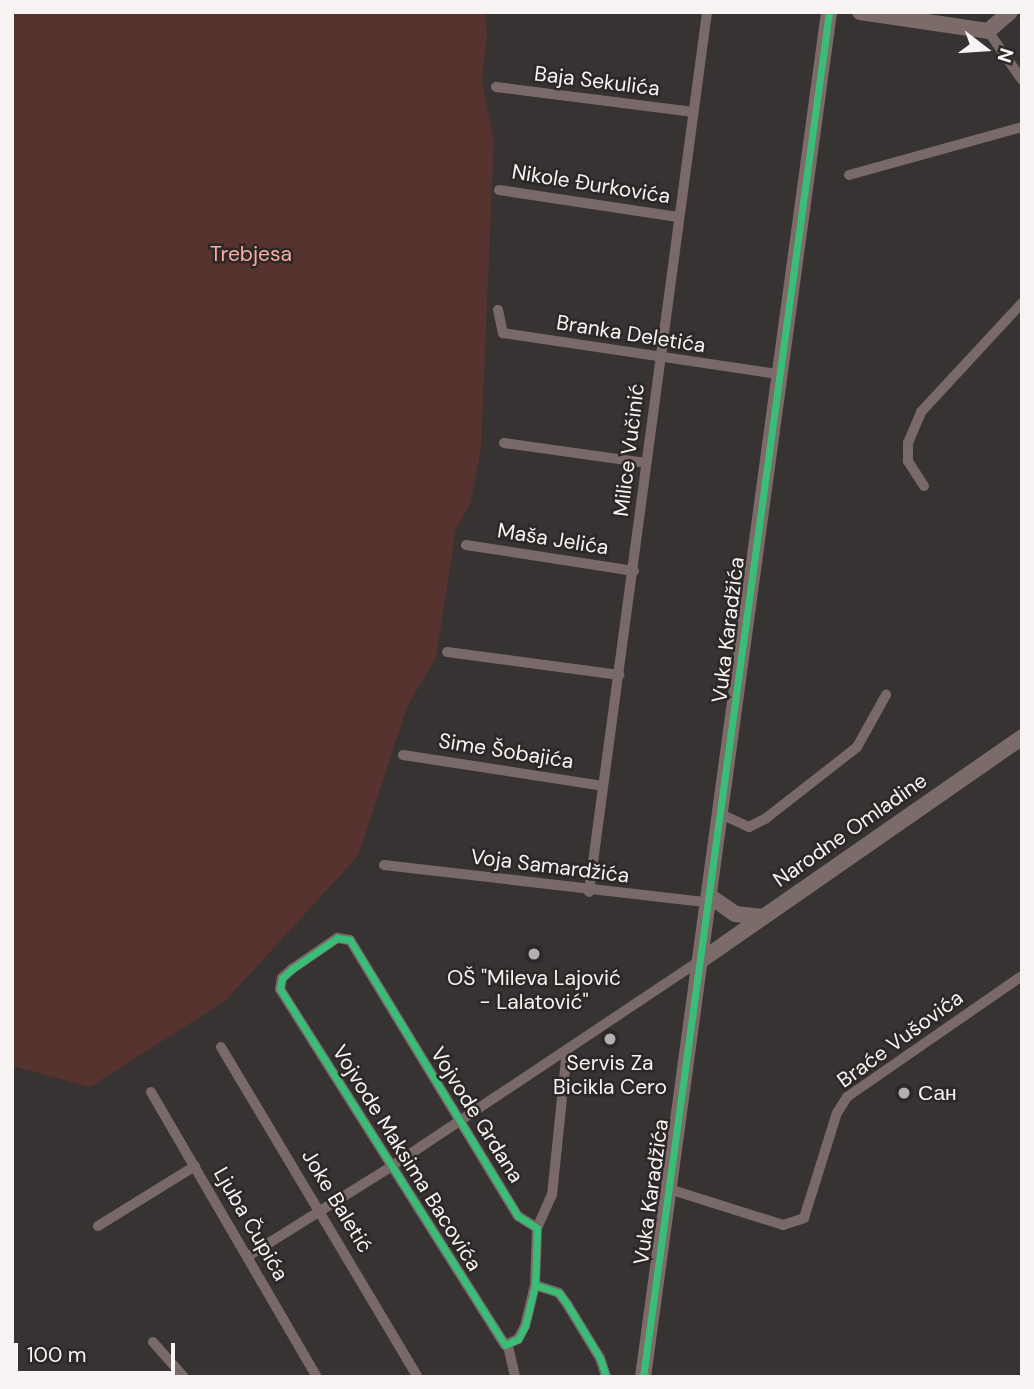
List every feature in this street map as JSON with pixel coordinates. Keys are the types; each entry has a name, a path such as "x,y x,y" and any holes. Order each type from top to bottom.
{"street":[{"name":"Milice Vučinić","path":"589,892 707,12"},
{"name":"Vuka Karadžića","path":"643,1377 723,815 776,374 829,12"},
{"path":"860,12 988,31 1022,80"},
{"path":"988,31 1010,12"},
{"name":"Baja Sekulića","path":"496,87 693,112"},
{"path":"849,175 1022,127"},
{"name":"Nikole Đurkovića","path":"499,190 678,217"},
{"path":"924,486 908,461 908,443 921,412 1022,303"},
{"name":"Branka Deletića","path":"498,310 503,333 660,359 776,374"},
{"path":"503,443 646,463"},
{"name":"Maša Jelića","path":"466,545 634,571"},
{"path":"447,652 619,675"},
{"path":"723,815 749,827 765,819 857,747 886,695"},
{"name":"Narodne Omladine","path":"703,958 1022,737"},
{"name":"Sime Šobajića","path":"402,755 603,786"},
{"name":"Voja Samardžića","path":"384,865 589,892 711,900"},
{"path":"711,900 735,915 763,916"},
{"name":"Vojvode Grdana","path":"281,989 282,978 292,969 337,938 350,940 519,1216 537,1228"},
{"path":"248,1256 320,1208 392,1166 703,958"},
{"name":"Braće Vušovića","path":"669,1189 783,1225 804,1218 836,1113 847,1097 1022,976"},
{"name":"Vojvode Maksima Bacovića","path":"281,989 506,1345 515,1377"},
{"name":"Joke Baletić","path":"221,1047 320,1208 418,1377"},
{"path":"506,1345 525,1326 536,1285 537,1228 552,1195 567,1050"},
{"name":"Ljuba Čupića","path":"151,1092 317,1377"},
{"path":"98,1226 195,1166"},
{"path":"536,1285 559,1293 600,1358 606,1377"},
{"path":"153,1342 184,1377"}],"green space":[{"name":"Trebjesa","path":"12,12 485,12 487,34 482,81 494,140 481,449 470,505 456,529 436,658 408,705 358,856 225,1001 90,1087 12,1066"}],"cycle path":[{"path":"643,1377 829,12"},
{"path":"535,1285 525,1326 518,1339 505,1345 280,989 282,978 292,969 337,938 350,940 518,1216 537,1228 535,1285 559,1293 600,1358 606,1377"}],"place":[{"name":"OŠ \"Mileva Lajović - Lalatović\"","path":"534,954"},
{"name":"Servis Za Bicikla Cero","path":"610,1039"},
{"name":"Сан","path":"904,1093"}]}
